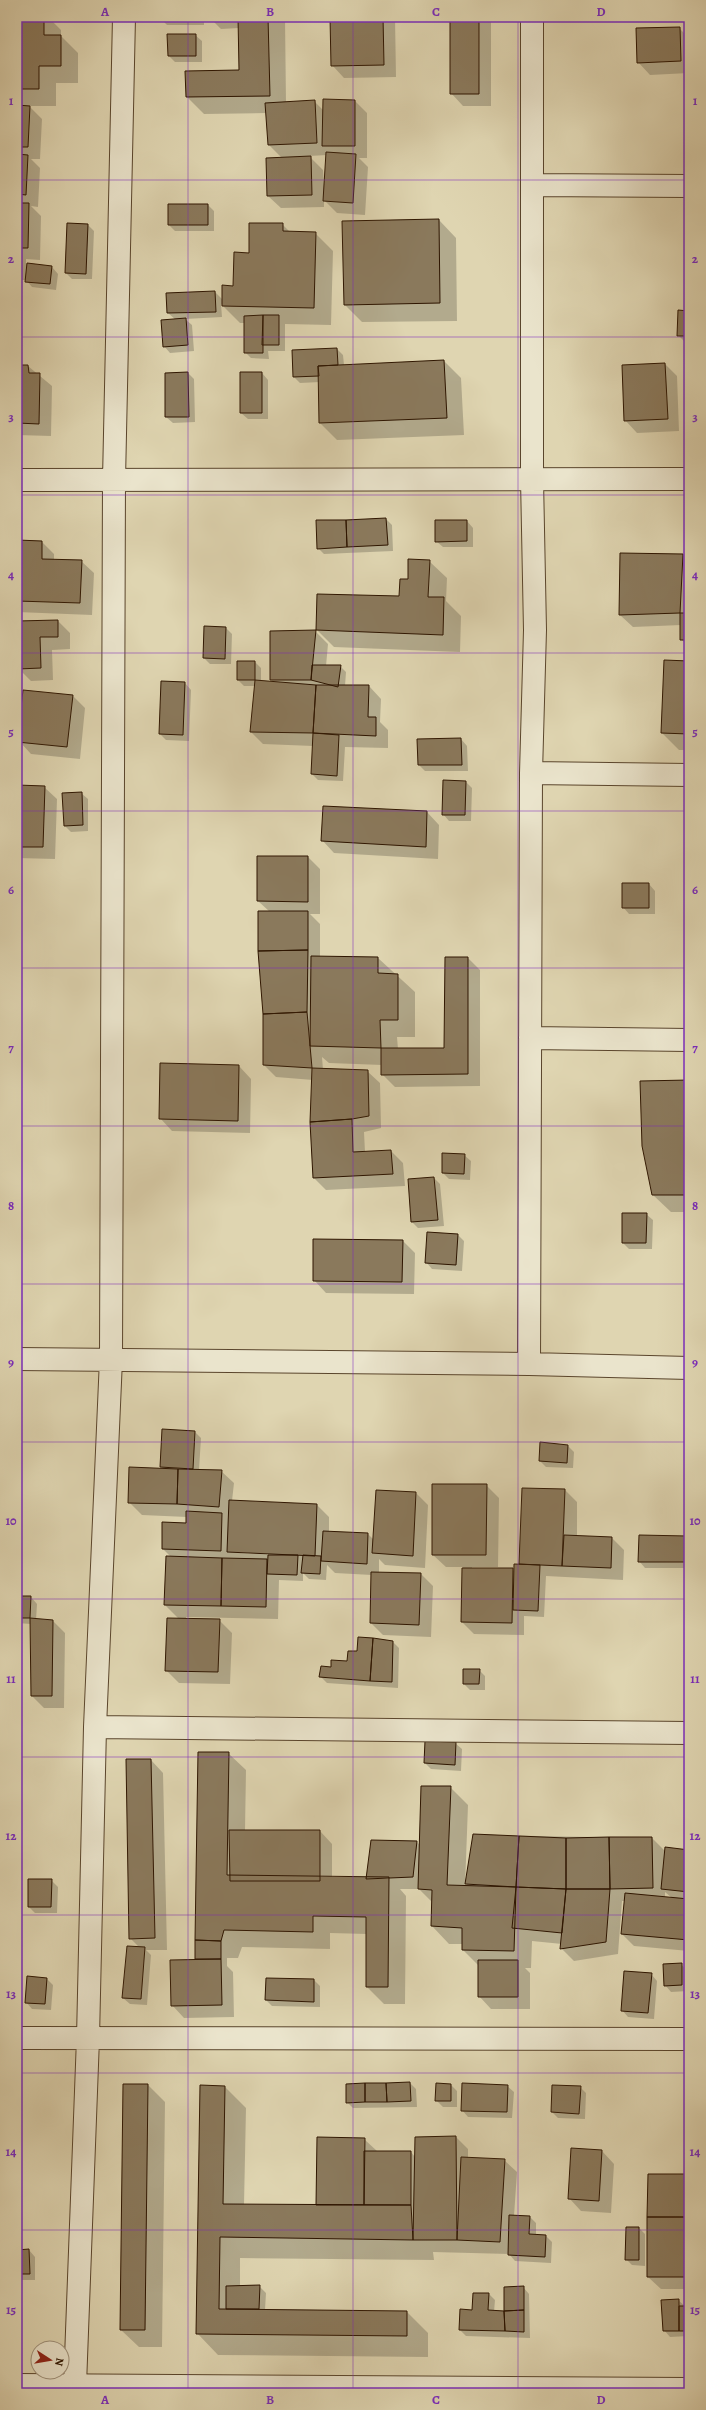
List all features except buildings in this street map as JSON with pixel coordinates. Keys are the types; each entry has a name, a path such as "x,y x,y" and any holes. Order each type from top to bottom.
{"street":[{"path":"75,2385 88,2038 95,1727 111,1359 114,480 124,17"},
{"path":"529,1364 531,773 535,630 532,479 532,17"},
{"path":"532,185 689,186"},
{"path":"17,480 689,479"},
{"path":"531,773 689,775"},
{"path":"530,1038 689,1040"},
{"path":"17,1359 529,1364 689,1368"},
{"path":"95,1727 689,1732"},
{"path":"17,2038 689,2039"},
{"path":"17,2385 341,2391 689,2389"}]}
